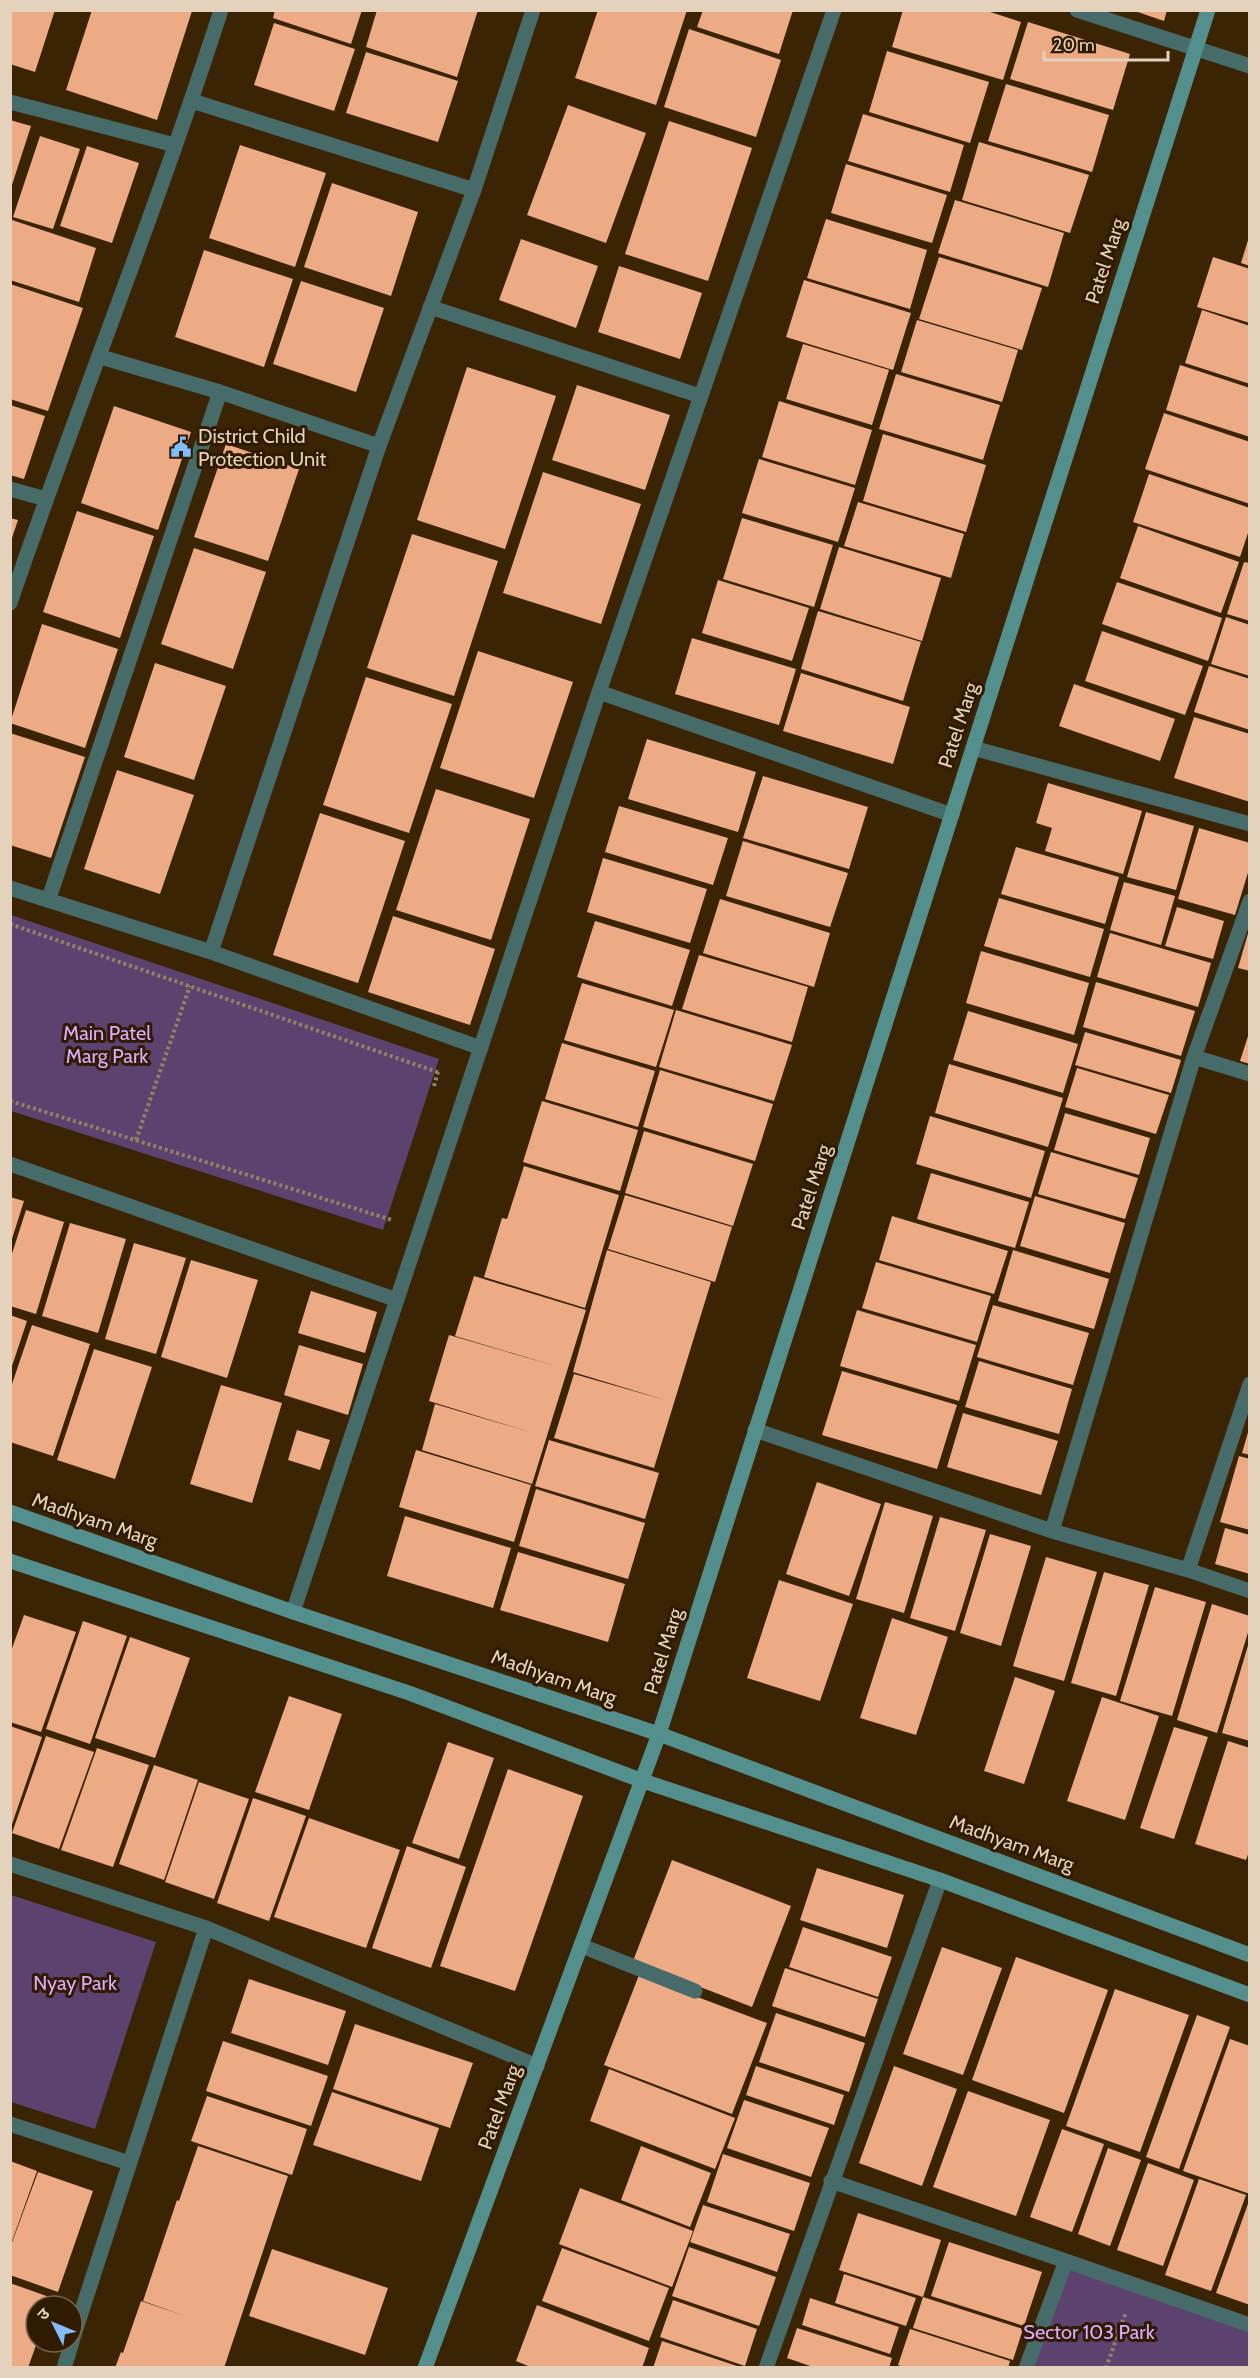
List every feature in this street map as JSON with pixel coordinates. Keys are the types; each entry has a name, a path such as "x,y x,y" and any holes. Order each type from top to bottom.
{"street":[{"path":"10,603 46,500 101,357 192,100 221,10"},
{"path":"211,952 379,446 474,190 533,10"},
{"path":"293,1612 599,692 834,10"},
{"path":"1077,10 1194,50 1250,66"},
{"name":"Patel Marg","path":"425,2367 659,1734 1208,10"},
{"path":"192,100 474,190"},
{"path":"10,102 175,145"},
{"path":"430,307 700,396"},
{"path":"101,357 220,392 379,446"},
{"path":"49,898 220,392"},
{"path":"10,489 46,500"},
{"path":"599,692 952,816"},
{"path":"973,748 1250,824"},
{"path":"10,888 49,898 211,952 481,1048"},
{"path":"1052,1531 1194,1057 1250,901"},
{"path":"1194,1057 1250,1074"},
{"path":"10,1164 397,1300"},
{"path":"1188,1570 1250,1384"},
{"path":"755,1430 1052,1531 1188,1570 1250,1591"},
{"name":"Madhyam Marg","path":"10,1512 293,1612 659,1734 1250,1955"},
{"path":"10,1562 409,1693 643,1781 940,1880 1250,1995"},
{"path":"10,1864 206,1928 537,2066"},
{"path":"766,2367 940,1880"},
{"path":"84,2304 206,1928"},
{"path":"582,1946 695,1991"},
{"path":"10,2124 129,2163"},
{"path":"831,2181 1250,2325"},
{"path":"1026,2367 1066,2261"}],"path":[{"path":"10,924 438,1072 432,1095"},
{"path":"136,1140 190,986"},
{"path":"10,1101 396,1222"},
{"path":"1106,2367 1127,2309"}],"green space":[{"name":"Main Patel Marg Park","path":"11,915 439,1059 383,1230 11,1111"},
{"name":"Nyay Park","path":"11,1895 156,1942 95,2129 11,2102"},
{"name":"Sector 103 Park","path":"1066,2261 1249,2325 1249,2367 1026,2368"}],"building":[{"path":"10,10 55,10 35,72 10,64"},
{"path":"92,10 192,11 157,120 66,90"},
{"path":"275,10 362,10 351,44 273,18"},
{"path":"377,10 478,10 457,77 366,47"},
{"path":"598,10 687,10 656,105 575,78"},
{"path":"703,10 793,10 779,54 697,27"},
{"path":"903,10 984,10 1021,22 1003,80 892,47"},
{"path":"1132,10 1167,10 1164,21"},
{"path":"1028,22 1130,54 1113,110 1010,79"},
{"path":"274,23 355,49 334,111 254,85"},
{"path":"689,29 781,60 756,137 664,107"},
{"path":"887,51 989,82 970,143 869,112"},
{"path":"366,52 458,81 438,142 346,113"},
{"path":"1006,84 1109,115 1092,172 988,141"},
{"path":"568,105 646,133 606,243 527,215"},
{"path":"863,114 964,145 950,192 848,161"},
{"path":"10,120 31,126 11,188 10,188"},
{"path":"669,121 752,148 708,281 625,254"},
{"path":"40,136 80,149 53,229 13,217"},
{"path":"979,142 1089,175 1070,233 962,200"},
{"path":"240,145 326,173 295,267 209,238"},
{"path":"87,146 139,163 112,243 60,226"},
{"path":"846,164 947,195 932,243 831,213"},
{"path":"332,183 418,212 391,296 304,267"},
{"path":"955,200 1064,233 1048,287 938,253"},
{"path":"826,219 927,250 910,309 807,278"},
{"path":"12,220 96,248 79,302 10,280"},
{"path":"1250,237 1250,266 1241,263"},
{"path":"521,239 598,266 576,328 499,300"},
{"path":"204,250 293,279 264,367 175,337"},
{"path":"939,257 1042,288 1022,350 919,319"},
{"path":"1213,257 1250,269 1250,323 1197,307"},
{"path":"619,266 702,293 680,359 598,332"},
{"path":"804,280 911,313 893,370 786,337"},
{"path":"301,281 384,308 356,392 273,364"},
{"path":"10,284 83,308 48,411 10,399"},
{"path":"1202,310 1250,326 1250,384 1185,363"},
{"path":"917,320 1018,350 1002,402 901,372"},
{"path":"803,344 889,370 872,425 786,399"},
{"path":"1180,365 1250,388 1250,437 1166,410"},
{"path":"467,367 556,396 505,549 417,520"},
{"path":"896,374 1000,405 983,460 879,429"},
{"path":"577,385 670,415 645,490 552,460"},
{"path":"779,401 872,430 855,485 762,457"},
{"path":"10,405 45,416 24,479 10,475"},
{"path":"114,406 191,432 158,530 81,503"},
{"path":"1164,413 1250,442 1250,504 1145,469"},
{"path":"883,434 986,465 966,532 863,501"},
{"path":"226,444 299,469 268,561 194,537"},
{"path":"759,459 855,488 838,542 742,513"},
{"path":"543,472 641,504 601,624 503,593"},
{"path":"1149,474 1250,508 1250,527 1240,557 1133,522"},
{"path":"858,502 964,534 951,578 844,546"},
{"path":"77,511 154,536 120,638 43,612"},
{"path":"10,518 18,520 11,541 10,541"},
{"path":"742,518 833,545 814,607 723,579"},
{"path":"1138,526 1239,562 1221,613 1120,578"},
{"path":"412,534 498,561 454,696 367,668"},
{"path":"839,547 941,578 922,641 820,609"},
{"path":"194,548 266,572 233,669 161,644"},
{"path":"1244,562 1250,563 1250,621 1227,614"},
{"path":"718,580 809,608 792,661 702,633"},
{"path":"1117,582 1222,618 1208,661 1102,624"},
{"path":"818,611 921,642 903,701 801,669"},
{"path":"1226,617 1250,625 1250,676 1211,664"},
{"path":"42,624 118,649 85,748 10,723"},
{"path":"1102,631 1203,666 1185,715 1085,681"},
{"path":"692,638 796,669 779,725 675,694"},
{"path":"478,651 573,682 534,798 440,768"},
{"path":"155,663 226,686 194,780 124,757"},
{"path":"1209,666 1250,679 1250,730 1194,712"},
{"path":"801,673 910,707 893,764 783,731"},
{"path":"366,677 452,704 409,833 323,805"},
{"path":"1074,684 1175,719 1160,761 1059,726"},
{"path":"1194,717 1250,734 1250,802 1174,778"},
{"path":"10,733 85,757 51,858 10,845"},
{"path":"647,739 756,772 738,832 628,799"},
{"path":"117,770 194,795 160,894 84,869"},
{"path":"763,776 868,807 849,869 743,838"},
{"path":"1048,783 1142,811 1123,874 1045,851 1052,828 1036,823"},
{"path":"436,789 530,819 491,940 396,910"},
{"path":"619,806 728,838 713,885 605,852"},
{"path":"1146,812 1194,826 1176,890 1127,877"},
{"path":"320,813 405,841 358,983 273,955"},
{"path":"1199,828 1250,843 1250,866 1235,915 1178,899"},
{"path":"743,841 848,873 830,927 726,896"},
{"path":"1016,847 1119,877 1105,924 1001,894"},
{"path":"603,858 707,889 690,943 587,912"},
{"path":"1124,882 1175,896 1161,945 1110,930"},
{"path":"999,898 1104,929 1090,977 984,946"},
{"path":"720,899 830,933 814,987 703,953"},
{"path":"1177,907 1224,921 1213,959 1165,946"},
{"path":"393,916 495,949 470,1025 368,992"},
{"path":"595,921 690,950 672,1006 577,977"},
{"path":"1250,931 1250,971 1238,968"},
{"path":"1110,933 1211,963 1198,1007 1097,977"},
{"path":"981,951 1089,983 1074,1035 966,1003"},
{"path":"699,955 808,987 792,1042 682,1009"},
{"path":"1096,982 1195,1011 1181,1056 1083,1027"},
{"path":"582,983 674,1010 656,1067 564,1040"},
{"path":"676,1010 792,1045 774,1101 659,1067"},
{"path":"968,1011 1078,1044 1063,1093 953,1060"},
{"path":"1085,1032 1181,1060 1171,1093 1075,1065"},
{"path":"1250,1033 1250,1064 1240,1061"},
{"path":"562,1043 655,1071 638,1127 545,1099"},
{"path":"949,1064 1063,1098 1048,1147 935,1113"},
{"path":"1077,1068 1169,1095 1156,1134 1065,1107"},
{"path":"660,1070 773,1104 755,1161 643,1127"},
{"path":"542,1101 638,1130 620,1191 523,1162"},
{"path":"1065,1113 1150,1138 1139,1175 1054,1150"},
{"path":"930,1116 1045,1151 1031,1198 916,1164"},
{"path":"644,1131 753,1164 733,1226 625,1193"},
{"path":"1051,1152 1138,1178 1125,1219 1038,1194"},
{"path":"524,1166 619,1195 585,1308 484,1277 502,1218 507,1219"},
{"path":"931,1173 1029,1202 1015,1248 917,1219"},
{"path":"625,1195 732,1227 715,1282 608,1249"},
{"path":"1035,1196 1125,1223 1110,1273 1020,1246"},
{"path":"10,1197 24,1201 11,1242 10,1242"},
{"path":"26,1210 64,1222 36,1314 10,1306 10,1260"},
{"path":"892,1216 1008,1251 994,1294 879,1260"},
{"path":"70,1223 126,1239 98,1333 42,1316"},
{"path":"134,1243 186,1258 156,1354 105,1339"},
{"path":"607,1250 711,1282 654,1468 554,1438 574,1374 665,1400 573,1372"},
{"path":"1013,1250 1109,1279 1094,1329 998,1301"},
{"path":"191,1260 258,1280 227,1378 161,1357"},
{"path":"876,1262 991,1296 977,1342 862,1308"},
{"path":"474,1276 586,1310 532,1484 422,1450 435,1404 533,1433 429,1401 449,1335 559,1367 455,1336"},
{"path":"311,1291 377,1312 365,1353 298,1333"},
{"path":"993,1305 1089,1333 1073,1385 977,1357"},
{"path":"857,1310 976,1345 959,1401 840,1366"},
{"path":"10,1315 27,1321 11,1369 10,1369"},
{"path":"32,1325 90,1344 53,1456 10,1442 10,1390"},
{"path":"299,1345 363,1364 348,1415 284,1395"},
{"path":"94,1349 152,1367 115,1479 57,1460"},
{"path":"979,1361 1072,1389 1059,1434 965,1407"},
{"path":"842,1371 957,1405 937,1469 822,1435"},
{"path":"221,1385 282,1403 252,1503 190,1484"},
{"path":"963,1413 1058,1441 1041,1495 947,1467"},
{"path":"1250,1429 1250,1455 1242,1453"},
{"path":"297,1430 330,1440 320,1470 288,1460"},
{"path":"549,1440 659,1473 645,1519 535,1486"},
{"path":"416,1450 531,1485 514,1542 399,1507"},
{"path":"1239,1456 1250,1459 1250,1530 1220,1522"},
{"path":"817,1482 881,1504 849,1596 786,1574"},
{"path":"536,1489 645,1523 628,1579 519,1546"},
{"path":"885,1502 933,1516 904,1613 856,1599"},
{"path":"405,1516 511,1548 493,1608 387,1576"},
{"path":"940,1517 986,1530 955,1631 910,1618"},
{"path":"1225,1528 1250,1535 1250,1574 1215,1564"},
{"path":"990,1534 1031,1546 1001,1646 960,1633"},
{"path":"518,1552 625,1584 608,1642 500,1610"},
{"path":"1046,1557 1097,1572 1064,1681 1013,1666"},
{"path":"1104,1572 1149,1585 1116,1696 1071,1683"},
{"path":"779,1580 853,1604 820,1701 747,1678"},
{"path":"1155,1587 1206,1602 1172,1716 1120,1701"},
{"path":"1212,1604 1250,1616 1250,1626 1217,1733 1177,1720"},
{"path":"24,1615 76,1632 41,1732 10,1722 10,1654"},
{"path":"892,1618 948,1637 916,1735 860,1718"},
{"path":"83,1621 127,1636 90,1744 46,1729"},
{"path":"130,1637 190,1658 155,1758 95,1738"},
{"path":"1250,1643 1250,1741 1222,1733"},
{"path":"1015,1677 1055,1691 1024,1784 984,1771"},
{"path":"289,1696 342,1714 309,1810 255,1792"},
{"path":"1102,1697 1159,1716 1125,1820 1067,1801"},
{"path":"10,1726 42,1737 11,1827 10,1827"},
{"path":"1174,1727 1208,1737 1174,1839 1140,1828"},
{"path":"46,1736 94,1752 59,1849 12,1833"},
{"path":"1228,1741 1250,1748 1250,1849 1246,1860 1195,1844"},
{"path":"448,1742 494,1758 459,1859 412,1843"},
{"path":"97,1748 149,1765 113,1867 61,1850"},
{"path":"154,1765 198,1780 164,1880 119,1864"},
{"path":"508,1769 583,1796 515,1991 440,1966"},
{"path":"199,1782 249,1799 214,1899 165,1882"},
{"path":"253,1798 306,1816 269,1921 217,1903"},
{"path":"309,1818 400,1850 366,1948 274,1917"},
{"path":"407,1846 466,1867 431,1968 372,1948"},
{"path":"672,1860 791,1906 752,2007 633,1961"},
{"path":"817,1868 904,1895 887,1948 800,1920"},
{"path":"803,1927 892,1957 878,1997 789,1967"},
{"path":"942,1947 1002,1968 963,2075 903,2054"},
{"path":"1016,1957 1108,1990 1064,2113 972,2080"},
{"path":"785,1968 878,1999 865,2037 772,2006"},
{"path":"639,1975 767,2023 732,2114 604,2065"},
{"path":"249,1979 346,2011 328,2065 231,2033"},
{"path":"1115,1989 1189,2015 1140,2152 1066,2126"},
{"path":"776,2013 865,2043 849,2092 759,2062"},
{"path":"1197,2015 1230,2027 1179,2169 1146,2157"},
{"path":"355,2024 473,2063 450,2128 333,2089"},
{"path":"1230,2039 1250,2046 1250,2194 1183,2171"},
{"path":"223,2041 328,2076 311,2126 206,2091"},
{"path":"756,2066 844,2095 834,2125 746,2095"},
{"path":"894,2066 957,2089 922,2186 859,2163"},
{"path":"609,2069 735,2118 715,2169 590,2121"},
{"path":"968,2091 1050,2120 1016,2216 933,2187"},
{"path":"332,2092 439,2128 421,2181 313,2145"},
{"path":"207,2096 307,2129 292,2175 191,2141"},
{"path":"744,2100 829,2128 811,2177 727,2148"},
{"path":"1062,2129 1104,2144 1072,2232 1030,2217"},
{"path":"198,2146 288,2176 224,2368 115,2368 121,2352 123,2353 141,2301 185,2316 143,2301"},
{"path":"641,2146 711,2173 690,2227 621,2200"},
{"path":"1108,2148 1141,2160 1110,2246 1078,2234"},
{"path":"723,2154 810,2183 794,2231 707,2202"},
{"path":"10,2161 37,2171 11,2244 10,2244"},
{"path":"1148,2163 1194,2180 1163,2266 1117,2250"},
{"path":"38,2172 93,2191 58,2292 10,2275 10,2248"},
{"path":"1199,2179 1246,2195 1211,2291 1165,2275"},
{"path":"580,2188 693,2231 672,2287 559,2244"},
{"path":"1250,2201 1250,2305 1216,2293"},
{"path":"703,2205 790,2234 777,2272 690,2242"},
{"path":"858,2213 941,2240 923,2297 839,2270"},
{"path":"949,2242 1042,2272 1024,2326 931,2296"},
{"path":"689,2247 776,2277 759,2326 672,2296"},
{"path":"562,2248 669,2288 649,2341 542,2301"},
{"path":"272,2249 388,2288 365,2355 249,2316"},
{"path":"844,2274 916,2298 906,2326 835,2303"},
{"path":"10,2283 41,2294 24,2294 24,2354 33,2354 28,2368 10,2368"},
{"path":"923,2297 1023,2329 1013,2360 913,2328"},
{"path":"810,2298 899,2327 890,2354 802,2325"},
{"path":"673,2300 757,2329 745,2366 660,2337"},
{"path":"537,2305 649,2348 642,2368 533,2368 516,2361"},
{"path":"797,2328 892,2358 889,2368 816,2368 787,2358"},
{"path":"910,2329 1010,2361 1008,2368 906,2368 898,2365"},
{"path":"662,2341 740,2367 740,2368 653,2368"}],"place":[{"name":"District Child Protection Unit","path":"181,447"}]}
